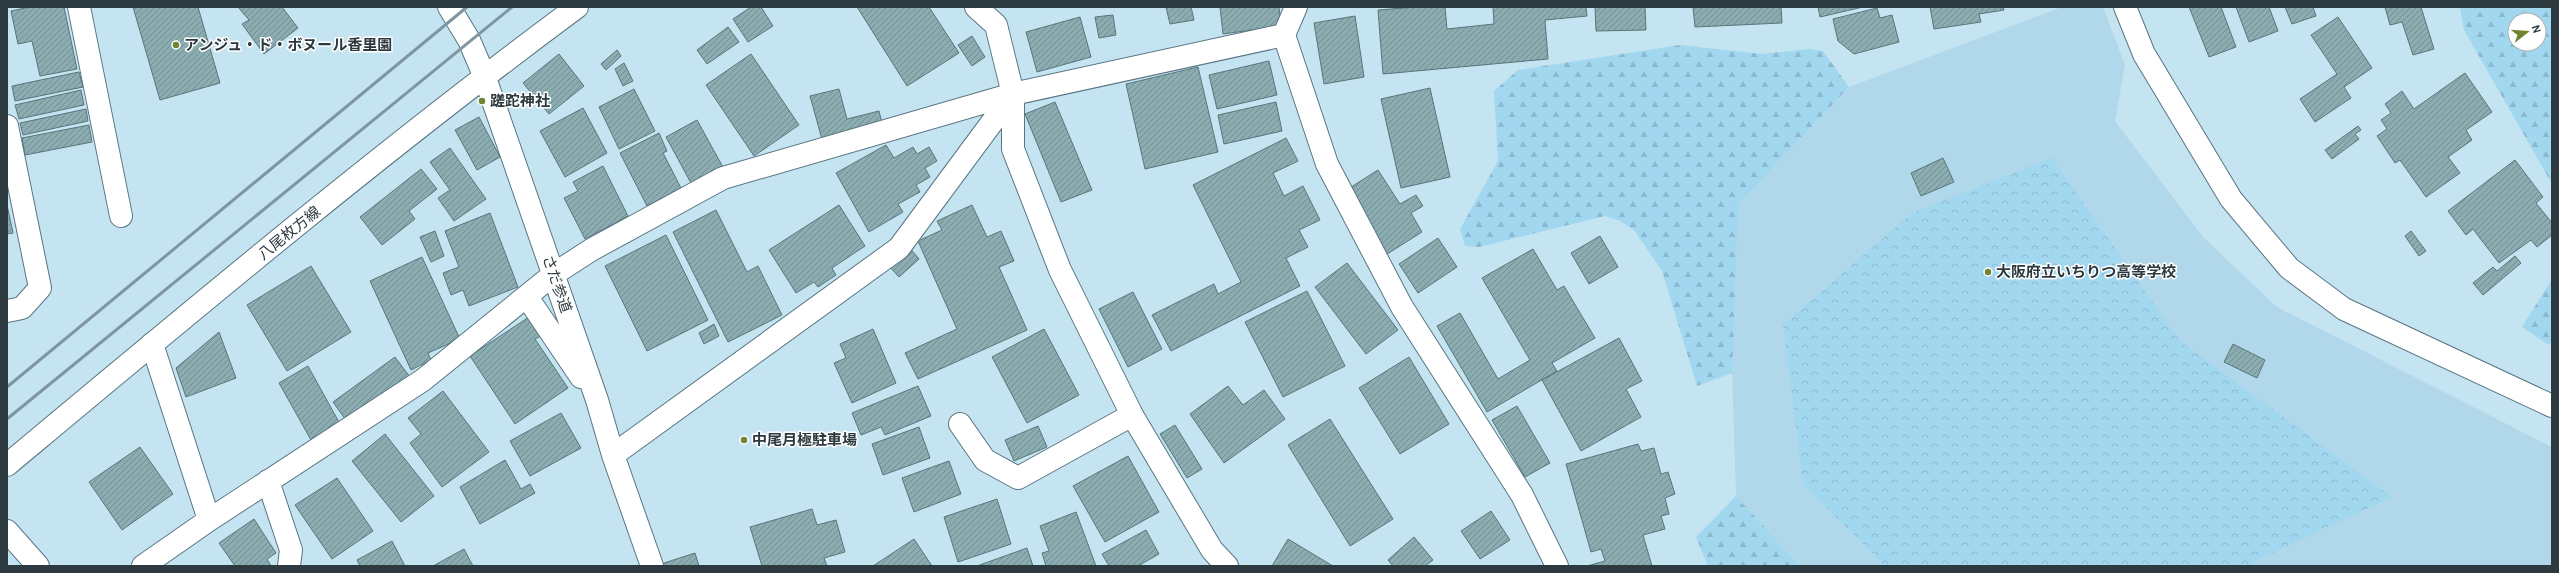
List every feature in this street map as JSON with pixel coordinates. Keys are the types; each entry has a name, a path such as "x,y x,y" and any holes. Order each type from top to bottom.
{"street":[{"path":"79,7 121,216"},
{"name":"さだ参道","path":"449,7 470,40 484,75 597,400 612,455 652,566"},
{"name":"八尾枚方線","path":"7,465 152,344 484,75 577,7"},
{"path":"976,7 996,25 1013,94 1013,149 1060,270 1132,415 1212,550 1227,566"},
{"path":"1296,7 1284,35 1327,164 1402,307 1522,495 1557,566"},
{"path":"2125,7 2144,54 2231,199 2289,268 2344,309 2552,406"},
{"path":"143,566 208,520 423,380 554,274 591,250 723,178 1013,94 1284,35"},
{"path":"612,455 899,248 1013,94"},
{"path":"7,311 22,308 40,288 8,136"},
{"path":"527,297 597,400"},
{"path":"152,344 208,520"},
{"path":"960,424 985,460 1018,478 1132,415"},
{"path":"268,481 291,550 289,566"},
{"path":"7,531 38,566"}],"shaded area":[{"name":"大阪府立いちりつ高等学校","path":"2062,7 2103,7 2125,65 2115,121 2203,237 2277,307 2552,447 2552,566 1800,566 1736,496 1732,373 1739,204 1849,87"}],"green space":[{"path":"2460,7 2552,7 2552,184 2464,30"},
{"path":"1680,45 1762,54 1809,49 1823,51 1849,87 1739,204 1732,373 1697,386 1662,271 1634,230 1620,221 1605,216 1479,247 1465,246 1460,229 1498,161 1494,91 1518,70"},
{"path":"2052,158 2180,341 2392,497 2245,566 1885,566 1803,484 1783,325 1912,213"},
{"path":"2552,279 2552,340 2549,345 2522,327"},
{"path":"1736,496 1800,566 1708,566 1696,537"}],"building":[{"path":"30,7 64,7 77,69 40,76 32,41 18,44 11,11"},
{"name":"アンジュ・ド・ボヌール香里園","path":"133,7 198,7 220,83 160,100"},
{"path":"238,7 282,7 298,28 264,54 242,24 249,20"},
{"path":"751,7 761,7 773,26 748,42 733,19"},
{"path":"857,7 929,7 959,53 907,86"},
{"path":"1166,7 1191,7 1194,20 1170,24"},
{"path":"1220,7 1279,7 1281,26 1223,34"},
{"path":"1416,7 1445,7 1447,29 1494,24 1493,7 1586,7 1587,16 1545,20 1548,59 1383,74 1378,10"},
{"path":"1595,7 1645,7 1646,30 1596,31"},
{"path":"1693,7 1781,7 1782,23 1695,27"},
{"path":"1818,7 1863,7 1820,17"},
{"path":"1930,7 2003,7 2004,10 1979,14 1981,22 1934,29"},
{"path":"2189,7 2221,7 2236,47 2209,57"},
{"path":"2236,7 2269,7 2278,31 2249,42"},
{"path":"2285,7 2313,7 2316,16 2292,24"},
{"path":"2385,7 2421,7 2434,49 2413,55 2402,22 2390,25"},
{"path":"1877,8 1880,18 1892,15 1899,42 1854,54 1838,41 1833,19"},
{"path":"1113,15 1116,35 1099,38 1095,17"},
{"path":"1355,16 1364,77 1324,84 1314,23"},
{"path":"1080,17 1091,57 1037,72 1026,32"},
{"path":"2338,17 2372,68 2344,87 2351,98 2315,122 2300,99 2337,74 2311,35"},
{"path":"728,27 739,42 707,64 697,50"},
{"path":"972,36 985,57 972,66 958,45"},
{"path":"617,50 621,56 606,70 601,64"},
{"path":"559,54 584,86 549,114 523,83"},
{"path":"751,54 799,125 754,156 706,85"},
{"path":"1269,61 1277,95 1217,109 1209,75"},
{"path":"624,63 633,81 623,86 615,69"},
{"path":"1198,67 1218,152 1145,169 1126,84"},
{"path":"79,72 83,87 15,101 12,86"},
{"path":"2465,73 2492,112 2466,130 2472,140 2448,157 2460,173 2426,197 2400,160 2395,163 2377,136 2387,129 2381,120 2391,113 2385,104 2402,91 2414,109"},
{"path":"1430,88 1450,177 1401,188 1381,99"},
{"path":"634,89 655,131 619,149 599,107"},
{"path":"839,89 847,119 879,111 883,127 823,143 810,96"},
{"path":"81,90 84,105 19,119 15,105"},
{"path":"1055,102 1092,190 1061,202 1025,114"},
{"path":"1276,102 1282,131 1224,144 1218,115"},
{"path":"583,108 607,153 565,177 540,131"},
{"path":"86,109 88,121 23,135 20,123"},
{"path":"479,117 500,157 477,170 455,130"},
{"path":"697,120 724,169 692,185 666,137"},
{"path":"89,125 92,142 25,155 22,138"},
{"path":"2358,126 2361,130 2355,134 2359,139 2332,159 2325,150"},
{"path":"659,133 667,151 663,153 681,188 647,206 620,153"},
{"path":"1286,138 1298,161 1273,173 1284,196 1303,186 1320,220 1299,230 1308,247 1286,258 1300,286 1171,351 1152,315 1214,284 1218,294 1241,282 1193,185"},
{"path":"886,145 894,158 913,147 917,154 929,147 937,161 925,168 930,177 916,185 920,192 898,204 903,212 869,232 836,173"},
{"path":"450,148 486,199 454,221 438,198 450,190 430,162"},
{"path":"1943,158 1954,182 1921,196 1911,173"},
{"path":"2515,160 2543,197 2536,203 2552,223 2552,235 2537,247 2531,240 2499,263 2473,229 2466,235 2448,211"},
{"path":"603,166 628,216 585,239 564,198 578,191 573,182"},
{"path":"421,169 437,189 409,211 415,219 382,245 360,217"},
{"path":"1378,170 1400,204 1416,195 1423,206 1411,213 1422,232 1384,256 1348,189"},
{"path":"7,205 13,233 7,234"},
{"path":"839,205 865,246 832,268 836,275 818,287 814,282 796,293 769,250"},
{"path":"972,205 987,237 1001,231 1014,261 999,267 1027,330 918,379 905,353 957,329 918,241 942,230 937,221"},
{"path":"716,210 747,272 758,266 782,315 728,342 673,232"},
{"path":"490,213 518,287 469,306 463,290 451,295 443,273 459,267 445,231"},
{"path":"435,231 444,256 431,262 420,237"},
{"path":"2411,231 2426,251 2419,256 2405,236"},
{"path":"666,235 708,320 647,351 605,266"},
{"path":"1600,236 1618,267 1589,284 1571,253"},
{"path":"1438,238 1457,267 1418,293 1399,264"},
{"path":"909,247 919,259 899,277 889,266"},
{"path":"1533,249 1557,290 1564,286 1595,338 1552,363 1557,371 1487,412 1437,326 1460,313 1498,379 1530,360 1482,278"},
{"path":"2515,256 2521,263 2483,295 2473,283 2493,267 2497,271"},
{"path":"422,257 460,339 428,353 431,360 411,370 370,281"},
{"path":"1347,263 1398,330 1366,354 1315,287"},
{"path":"311,266 351,332 287,371 247,305"},
{"path":"1307,291 1345,366 1283,397 1245,322"},
{"path":"1133,292 1162,349 1128,367 1099,309"},
{"path":"529,317 541,336 535,339 568,388 515,424 470,356"},
{"path":"714,324 719,336 704,344 699,333"},
{"path":"873,329 896,383 852,403 834,363 846,358 840,344"},
{"path":"1044,329 1079,395 1027,423 992,357"},
{"path":"219,332 236,378 186,397 176,368"},
{"path":"1619,338 1642,381 1626,389 1641,417 1581,451 1542,380"},
{"path":"2233,344 2265,360 2257,378 2224,362"},
{"path":"395,357 410,377 348,423 333,402"},
{"path":"1409,357 1449,424 1400,454 1359,388"},
{"path":"308,366 340,424 311,440 279,383"},
{"path":"918,386 931,416 885,435 881,427 861,435 852,413"},
{"path":"1228,386 1243,405 1264,390 1285,419 1224,463 1190,414"},
{"path":"443,391 489,452 442,487 410,443 421,434 408,418"},
{"path":"1517,406 1550,463 1525,477 1492,420"},
{"path":"561,413 581,448 530,476 510,441"},
{"path":"1330,419 1393,519 1350,546 1288,445"},
{"path":"1175,425 1202,469 1187,478 1160,434"},
{"path":"1038,426 1047,447 1014,461 1005,440"},
{"path":"919,427 930,458 883,475 872,444"},
{"path":"385,434 434,496 401,522 352,461"},
{"path":"1638,444 1641,451 1654,448 1661,474 1668,472 1675,494 1665,498 1669,514 1661,516 1665,529 1643,535 1652,566 1587,566 1605,561 1601,549 1591,552 1566,464"},
{"path":"140,447 173,494 122,530 89,482"},
{"path":"1128,456 1159,512 1105,542 1073,486"},
{"path":"505,460 521,489 530,484 535,493 480,524 460,487"},
{"path":"949,461 961,494 914,512 902,478"},
{"path":"337,478 373,531 332,559 295,505"},
{"path":"997,499 1011,544 958,562 944,517"},
{"path":"812,509 817,525 836,520 845,552 824,558 827,566 762,566 750,527"},
{"path":"1491,511 1510,540 1480,559 1461,531"},
{"path":"1076,512 1096,566 1046,566 1042,553 1049,551 1040,526"},
{"path":"254,519 276,553 267,559 271,566 235,566 219,543"},
{"path":"1146,530 1159,554 1138,566 1109,566 1102,554"},
{"path":"1414,537 1433,560 1425,566 1393,566 1388,560"},
{"path":"914,539 932,566 873,566"},
{"path":"1288,539 1333,566 1272,566"},
{"path":"392,541 405,566 360,566 357,560"},
{"path":"1027,548 1033,566 977,566"},
{"path":"464,549 473,566 433,566"},
{"path":"695,553 699,566 661,566 661,564"}],"railway":[{"path":"7,387 467,7"},
{"path":"7,419 512,7"}],"place":[{"name":"アンジュ・ド・ボヌール香里園","path":"176,45"},
{"name":"蹉跎神社","path":"482,101"},
{"name":"大阪府立いちりつ高等学校","path":"1988,272"},
{"name":"中尾月極駐車場","path":"744,440"}]}
